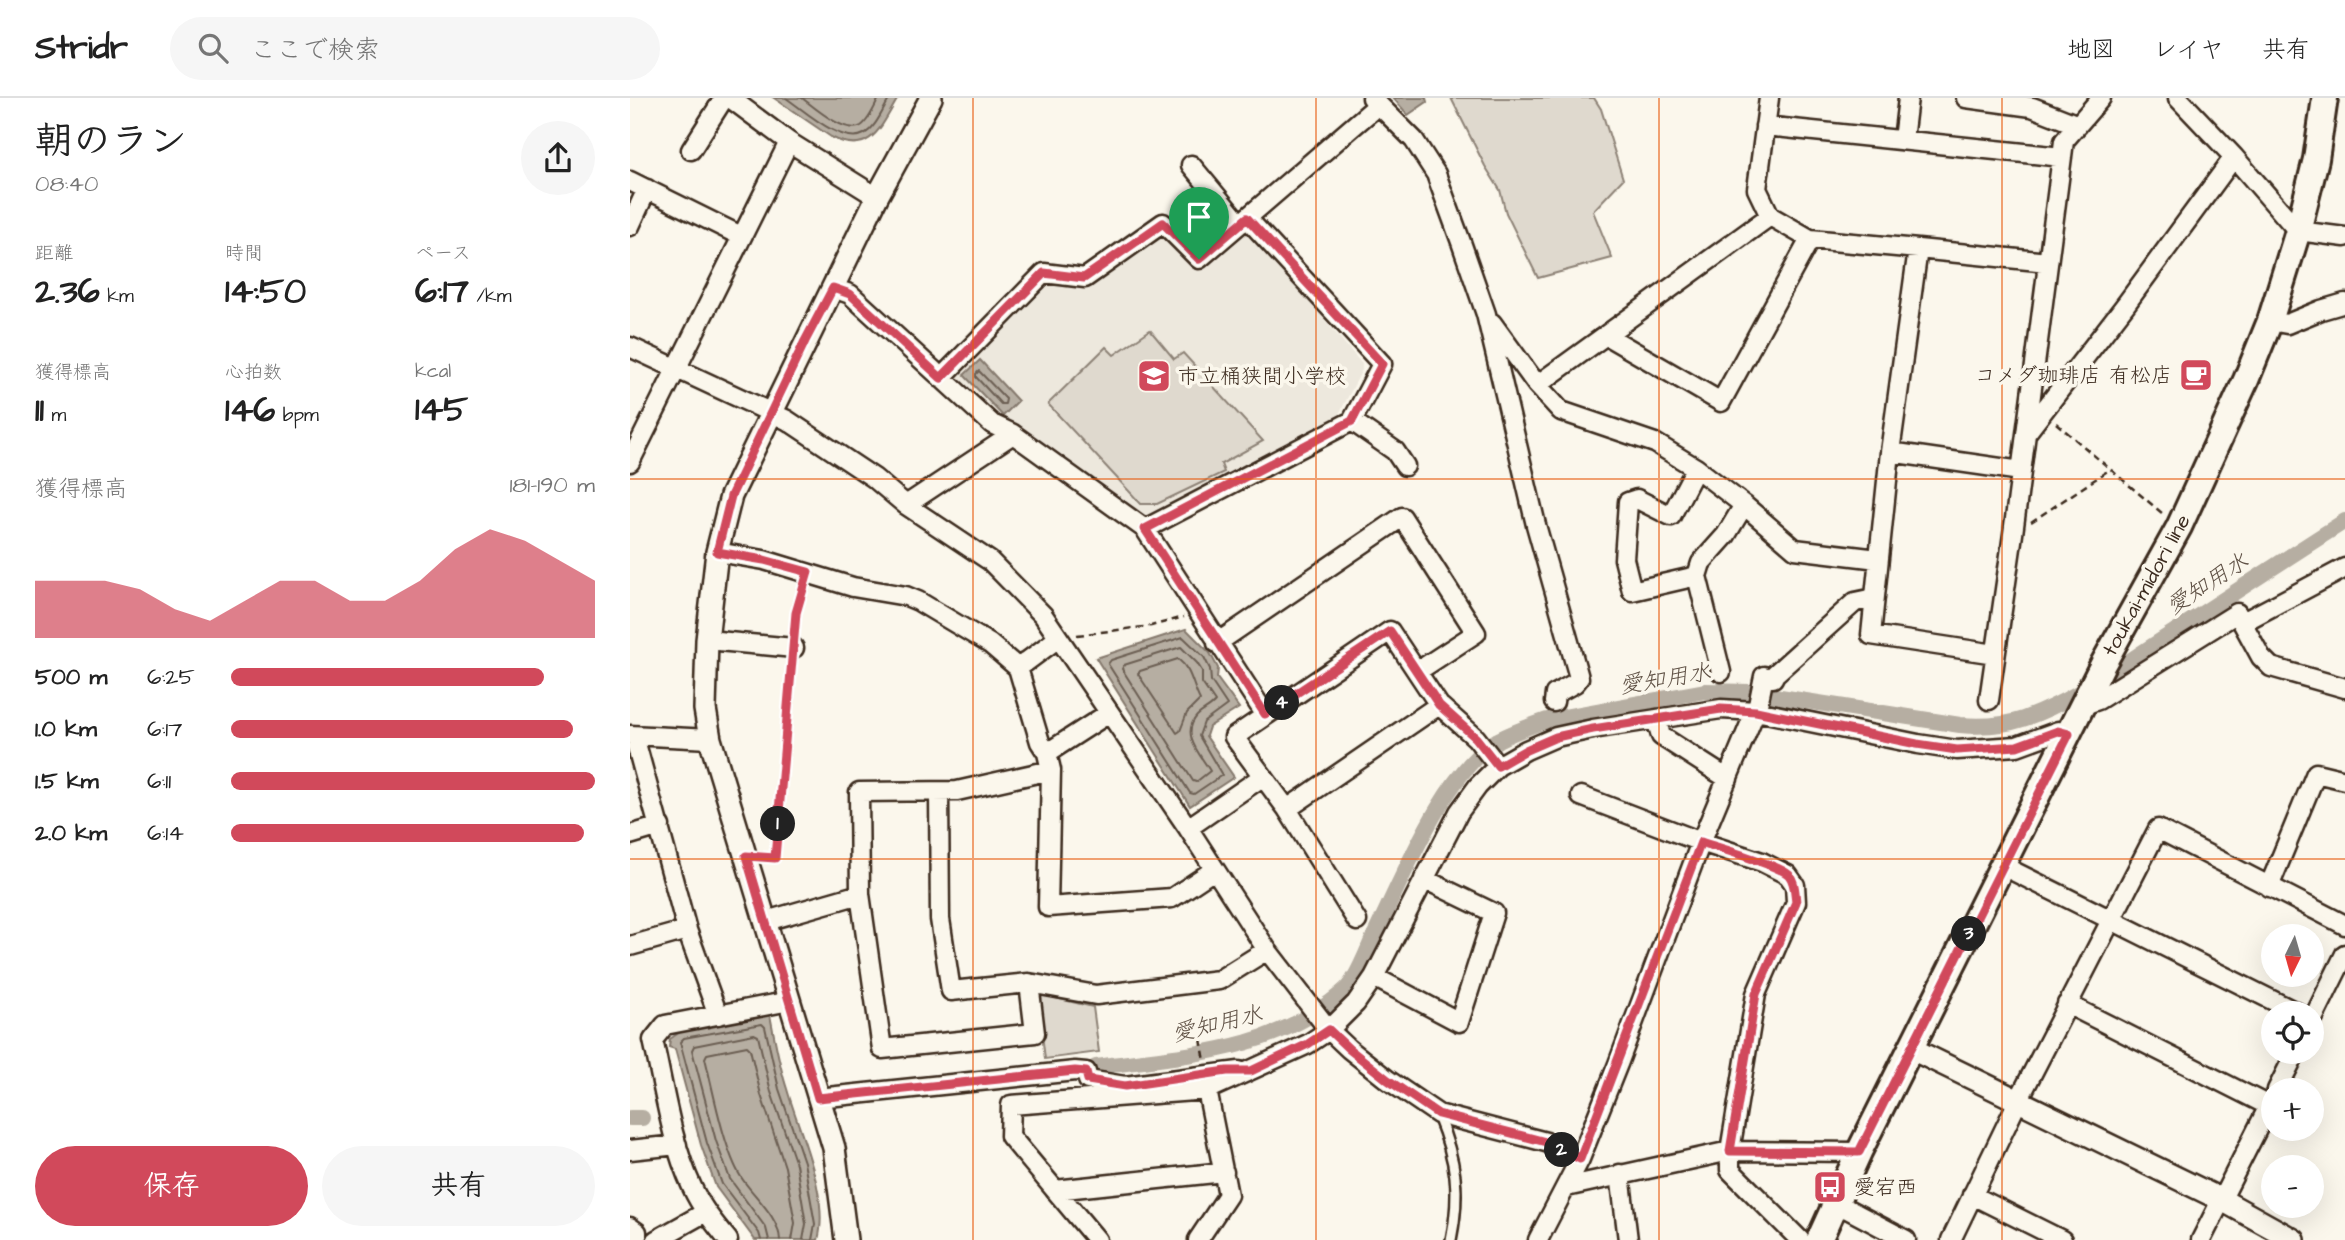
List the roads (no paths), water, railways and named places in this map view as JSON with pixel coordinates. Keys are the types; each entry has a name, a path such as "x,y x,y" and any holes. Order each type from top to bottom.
{"main road":[{"name":"toukai-midori line","path":"1819,1240 1859,1152 2103,664 2179,527 2246,380 2270,321 2298,231 2316,159 2325,98"}],"street":[{"path":"691,150 724,98"},
{"path":"730,98 789,142 877,197"},
{"path":"846,1240 834,1148 710,739 705,709 707,640 717,552 731,496 877,197 931,98"},
{"path":"1769,98 1757,189 1770,216 1810,239 2048,262"},
{"path":"1903,141 1908,98"},
{"path":"1966,98 2032,107 2078,125"},
{"path":"1989,701 2014,534 2064,141 2101,98"},
{"path":"2178,98 2298,231 2345,237"},
{"path":"941,378 1044,273 1084,278 1163,223 1199,259 1375,102 1414,140 1436,174 1486,314 1536,525 1579,678 1555,694 1554,702"},
{"path":"1765,126 2062,157"},
{"path":"630,463 789,142"},
{"path":"2027,433 2234,157"},
{"path":"1145,529 1352,421 1382,364 1191,165"},
{"path":"630,181 741,236"},
{"path":"630,226 648,189"},
{"path":"1537,385 1770,216"},
{"path":"1607,336 1721,402 1810,239"},
{"path":"1918,249 1890,452 1871,635 1995,654"},
{"path":"833,288 850,294 992,424 1013,434 1145,529 1265,714"},
{"path":"2270,321 2287,324 2345,303"},
{"path":"1486,314 1537,385 1561,411 1655,443 1696,468 1744,505 1795,550 1878,559"},
{"path":"630,347 787,420 990,561 1043,615 1058,641 1188,828 1267,950 1304,999 1349,1049 1438,1114 1546,1142 1580,1159"},
{"path":"1352,421 1395,451 1405,466"},
{"path":"906,505 1013,434"},
{"path":"1890,452 2021,471"},
{"path":"1696,468 1671,516 1636,499 1628,502 1625,559 1632,591 1697,576"},
{"path":"1721,671 1697,576 1701,563 1726,536 1744,505"},
{"path":"1217,643 1402,517 1476,633 1418,671"},
{"path":"717,552 764,560 853,587 906,596 990,644 1018,668 1040,742 1049,762 1048,907 1172,898 1214,870"},
{"path":"2242,622 2342,573"},
{"path":"1538,1240 1580,1159 1701,842 1768,677 1775,674 1855,602 1874,598"},
{"path":"2085,702 2098,700 2236,613 2261,657 2271,667 2345,688"},
{"path":"1357,921 1287,809 1234,737 1390,631 1439,705 1476,738 1498,766"},
{"path":"707,640 794,648"},
{"path":"1018,668 1058,641"},
{"path":"1287,809 1439,705"},
{"path":"1092,1238 1010,1136 1011,1105 1207,1083 1251,1071 1308,1044 1356,1003 1374,977 1459,812 1478,786 1498,766 1526,750 1556,737 1721,709 1757,708 1917,744 1957,750 2017,746 2058,731 2069,734"},
{"path":"1029,983 1035,1033 882,1049 860,894 859,792 957,791 1049,762 1109,713"},
{"path":"1656,719 1661,736 1728,779"},
{"path":"710,739 632,735 660,826 687,930 718,1015"},
{"path":"2269,887 2316,773 2345,780"},
{"path":"1188,828 1262,777"},
{"path":"939,793 940,919 951,991 1029,983 1096,995 1219,980 1267,950"},
{"path":"1581,796 1701,842 1762,862 1788,874 1794,886 1796,902 1793,911 1756,994 1730,1151 1730,1170 1800,1240"},
{"path":"630,835 660,826"},
{"path":"1951,1240 2019,1099 2158,829 2345,925"},
{"path":"2003,866 2274,1001"},
{"path":"1374,977 1459,1022 1493,913 1424,879"},
{"path":"766,921 860,894"},
{"path":"630,946 687,930"},
{"path":"2322,1001 2345,954"},
{"path":"728,1240 706,1212 691,1185 677,1145 653,1040 665,1026 790,1001"},
{"path":"2067,1004 2261,1093"},
{"path":"1912,1049 2222,1200 2294,1240"},
{"path":"818,1098 1075,1071 1086,1072 1088,1080 1125,1086 1207,1083"},
{"path":"1198,1240 1228,1195 1207,1083"},
{"path":"2201,1240 2261,1122"},
{"path":"630,1150 677,1145"},
{"path":"1566,1187 1730,1151 1859,1152"},
{"path":"1055,1190 1224,1172"},
{"path":"1620,1174 1628,1240"},
{"path":"1972,1195 2062,1240"},
{"path":"1836,1203 1906,1240"},
{"path":"656,1240 706,1212"},
{"path":"630,1227 637,1232 637,1240"}],"lane":[{"path":"1438,1114 1457,1173 1457,1213 1451,1240"}],"water":[{"path":"774,98 898,98 873,136 856,143 831,137"},
{"path":"1393,98 1426,98 1427,102 1408,115"},
{"path":"980,360 1018,401 1003,416 964,375"},
{"path":"1186,629 1210,653 1218,668 1217,678 1239,708 1209,727 1206,736 1234,777 1190,806 1096,658"},
{"path":"770,1015 784,1080 817,1184 821,1223 818,1240 755,1240 716,1187 701,1145 675,1049 669,1047 670,1039 680,1032"}],"waterway":[{"name":"愛知用水","path":"1096,1067 1195,1054 1260,1038 1319,1010 1346,989 1359,970 1412,855 1443,800 1460,775 1479,755 1510,734 1547,720 1705,691 1749,692 1960,725 1992,725 2015,721 2041,712 2092,685 2345,521"},
{"name":"愛知用水","path":"630,1118 642,1118"}],"place":[{"name":"コメダ珈琲店 有松店","path":"2196,375"},
{"name":"市立桶狭間小学校","path":"1154,376"},
{"name":"愛宕西","path":"1830,1187"}]}
